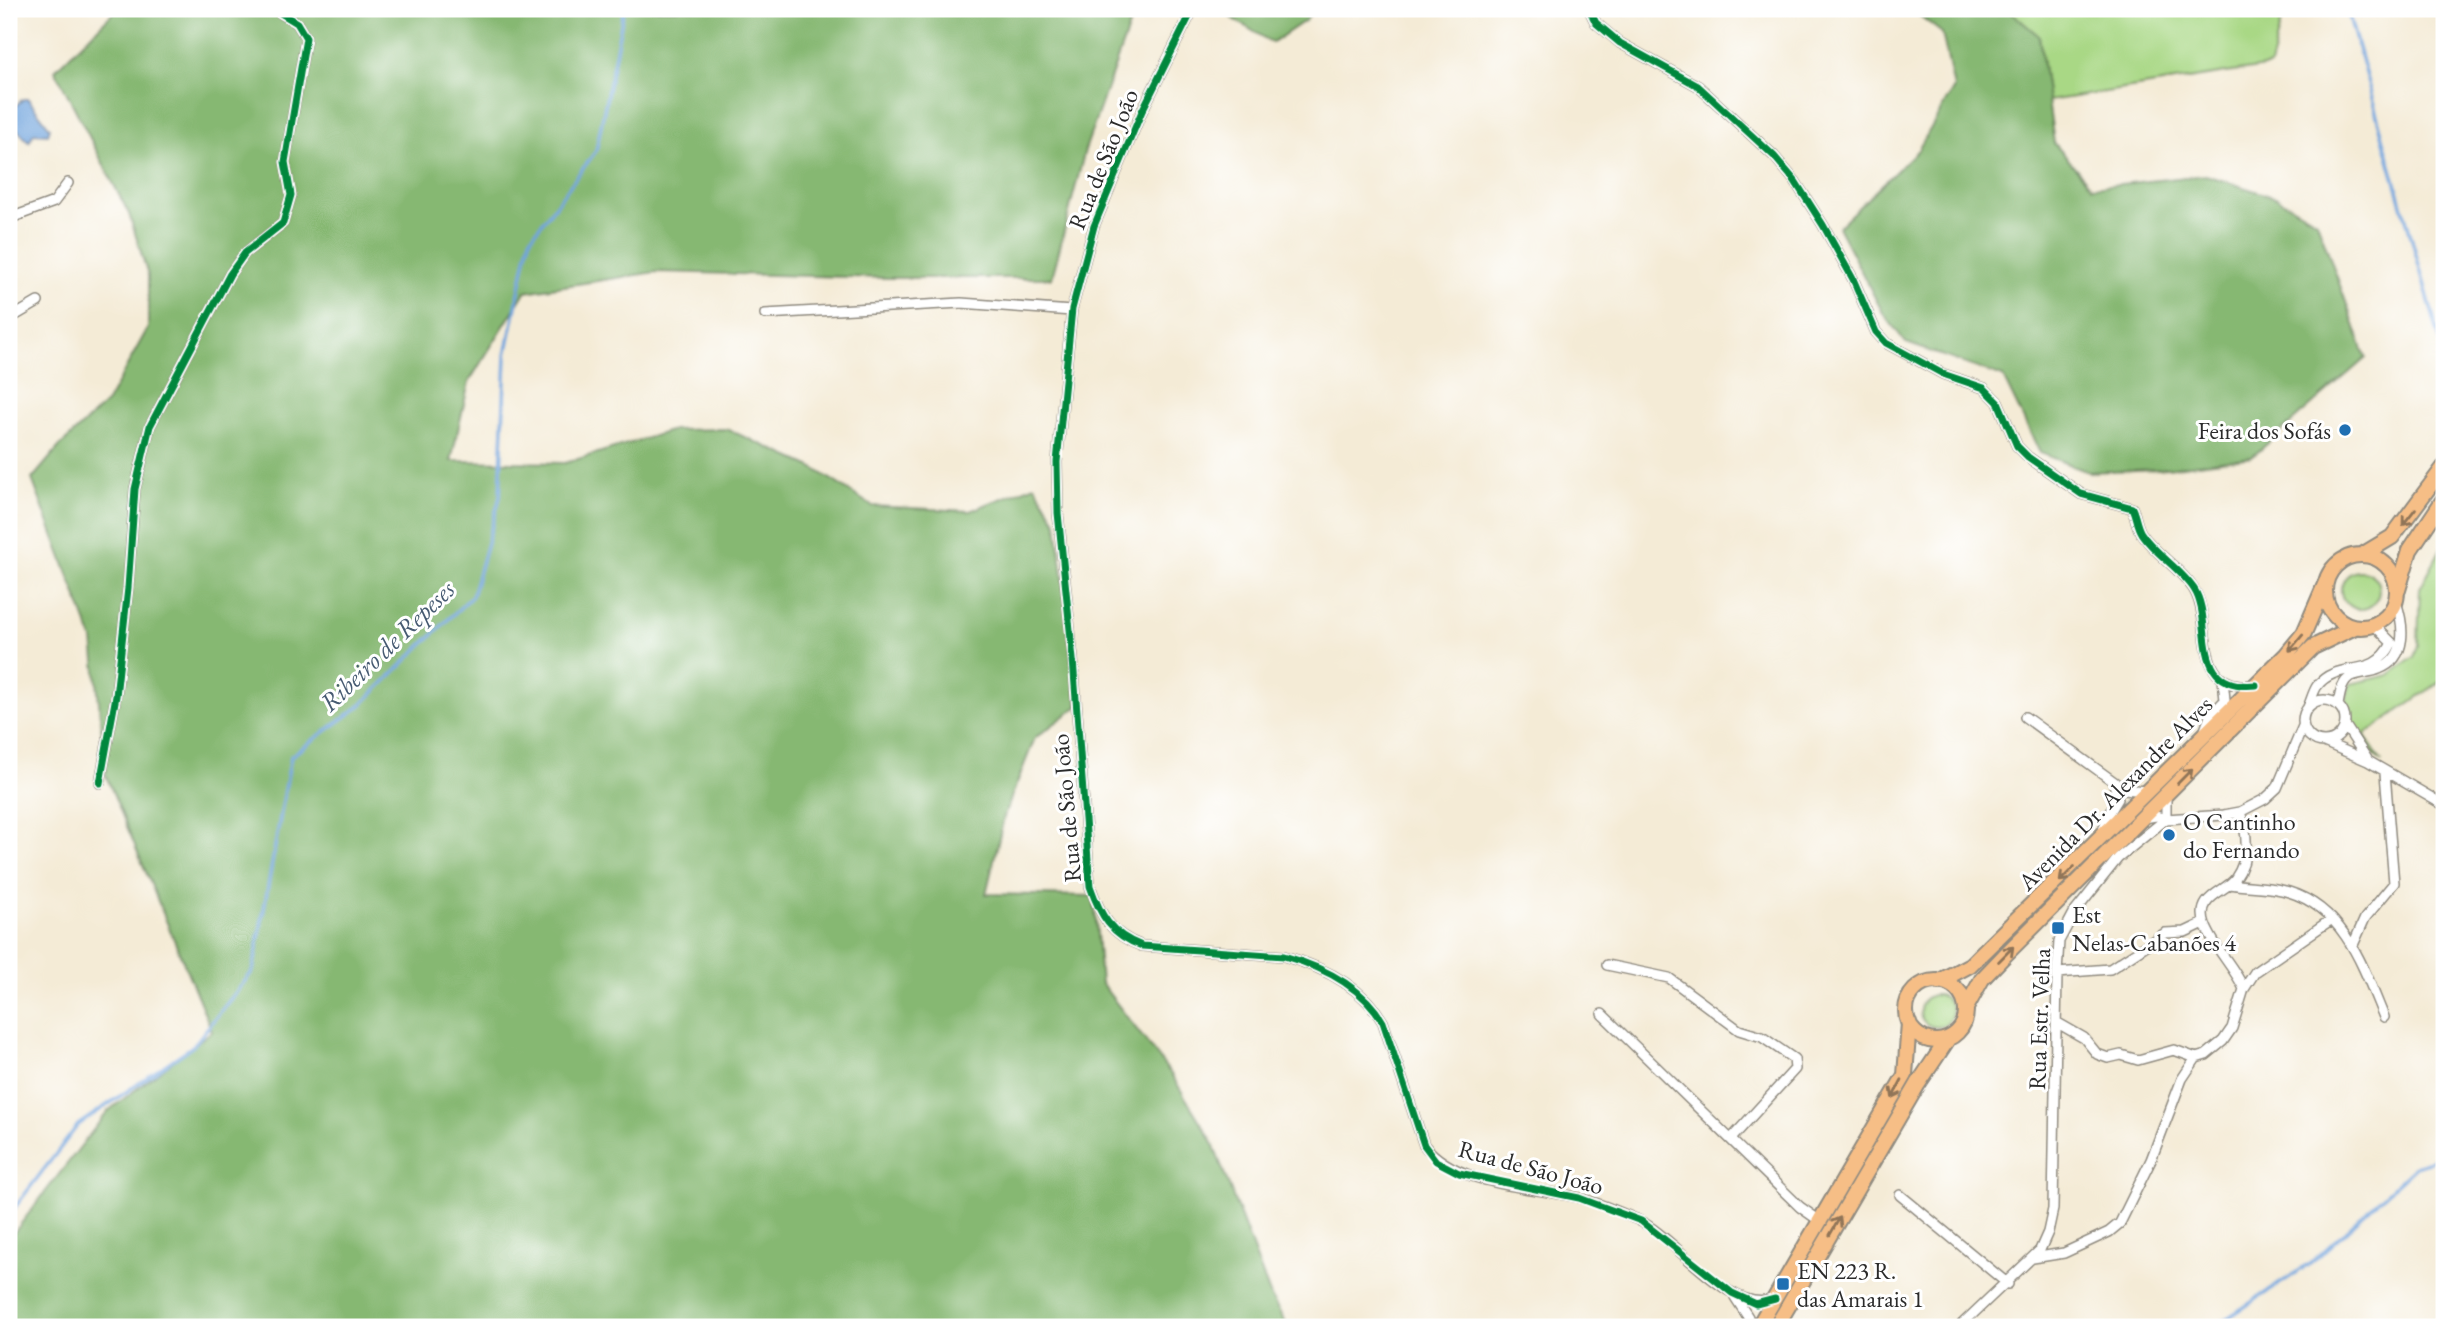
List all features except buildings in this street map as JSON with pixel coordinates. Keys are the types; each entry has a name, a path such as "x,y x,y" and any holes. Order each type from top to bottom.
{"main road":[{"path":"2444,467 2392,537 2362,555 2339,562 2326,582 2328,606 2344,623 2355,627 2374,625 2391,612 2410,550 2444,499"},
{"path":"2362,555 2373,557 2390,570 2396,596"},
{"name":"Avenida Dr. Alexandre Alves","path":"1938,982 1970,965 2256,685 2304,633 2326,582"},
{"name":"Avenida Dr. Alexandre Alves","path":"1966,1008 1982,979 2313,647 2355,627"},
{"path":"1758,1327 1905,1075 1909,1023 1907,1003 1912,994 1929,982 1938,982 1959,993 1966,1008 1962,1026 1948,1039 1918,1084 1776,1327"},
{"path":"1909,1023 1921,1037 1939,1041 1948,1039"}],"street":[{"path":"100,783 124,628 135,489 150,426 230,274 245,253 283,223 291,195 285,162 306,38 297,23 274,9"},
{"name":"Rua de São João","path":"1193,9 1142,111 1094,226 1072,311 1057,462 1058,513 1073,659 1090,886 1099,912 1125,940 1142,946 1284,957 1306,962 1356,989 1373,1004 1383,1021 1424,1145 1436,1161 1459,1173 1579,1198 1642,1221 1732,1293"},
{"path":"1588,9 1595,23 1620,43 1698,86 1774,156 1795,181 1823,225 1848,268 1876,332 1886,344 1943,374 1984,388 1998,402 2017,446 2028,457 2081,494 2132,508 2142,534 2189,582 2198,596 2206,651 2223,679 2225,700 2210,716 2203,738"},
{"path":"9,214 16,216 54,202 68,183"},
{"path":"9,319 38,302"},
{"path":"765,314 961,303 1072,311"},
{"path":"2324,743 2338,737 2345,725 2345,717 2338,705 2341,687 2351,677 2381,669 2398,651 2403,636 2403,622 2396,596"},
{"path":"2143,818 2156,816 2166,819 2200,819 2241,811 2265,799 2277,788 2318,686 2332,675 2376,664 2385,658 2392,643 2374,625"},
{"path":"2223,679 2237,685 2256,685"},
{"path":"2308,707 2319,701 2338,705"},
{"path":"2025,717 2113,782 2136,792 2151,790"},
{"path":"2345,725 2368,761"},
{"path":"2303,726 2311,738 2368,761 2444,805"},
{"path":"2353,945 2365,918 2393,883 2385,773"},
{"path":"2100,840 2107,817 2118,800 2113,782"},
{"path":"2166,795 2166,819"},
{"path":"2241,811 2248,835 2242,866 2230,884 2214,893 2204,909 2204,923 2244,989"},
{"name":"Rua Estr. Velha","path":"1959,1327 2033,1258 2048,1232 2053,1209 2059,941 2074,913 2118,858 2166,819"},
{"path":"2230,884 2288,891 2309,900 2332,919 2353,945 2384,1017"},
{"path":"2056,1022 2084,1038 2097,1054 2108,1058 2121,1055 2138,1060 2174,1050 2196,1058 2206,1055 2223,1041 2232,1028 2244,989 2255,972 2332,919"},
{"path":"2057,973 2110,969 2165,933 2185,932 2204,923"},
{"path":"1607,965 1669,978 1739,1030 1762,1037 1794,1059 1795,1069 1731,1139"},
{"path":"1602,1014 1800,1207 1821,1221"},
{"path":"2033,1258 2064,1253 2109,1232 2120,1223 2151,1160 2182,1079 2196,1058"},
{"path":"1900,1195 2008,1284"},
{"path":"1732,1293 1756,1304 1774,1299"},
{"path":"1732,1293 1745,1311 1748,1327"}],"green space":[{"path":"117,9 1135,9 1085,150 1052,278 888,278 656,272 525,292 469,382 451,461 565,463 673,430 727,429 812,467 872,506 970,511 1035,485 1057,523 1078,706 1035,738 1005,813 986,894 1094,896 1101,983 1171,1074 1212,1141 1271,1297 1288,1327 9,1327 9,1239 108,1111 212,1031 106,776 93,640 32,479 59,447 107,402 148,328 148,275 129,214 55,70"},
{"path":"1218,9 1239,14 1239,9 1313,9 1306,20 1272,43"},
{"path":"1911,9 2007,9 2039,36 2054,143 2092,187 2206,175 2277,198 2317,221 2366,358 2252,457 2159,469 2088,472 2040,453 2003,377 1906,343 1883,313 1838,227 1918,150 1954,88 1942,33"},
{"path":"2007,9 2284,9 2270,66 2048,101 2039,36"},
{"path":"2444,543 2444,679 2364,735 2382,762 2361,742 2352,726 2346,699 2350,684 2389,675 2414,657 2418,645 2420,588"},
{"path":"2360,571 2374,576 2379,590 2374,604 2360,609 2346,604 2341,590 2346,576"},
{"path":"1936,995 1947,1000 1952,1011 1947,1022 1936,1027 1925,1022 1920,1011 1925,1000"}],"water":[{"path":"23,99 28,99 50,128 48,134 34,133 29,142 12,124 13,108"}],"waterway":[{"name":"Ribeiro de Repeses","path":"9,1215 78,1125 193,1046 253,971 291,756 359,707 472,596 500,497 506,355 530,239 596,151 624,9"},
{"name":"Ribeiro de Repeses","path":"2347,9 2444,354"},
{"path":"2214,1327 2311,1263 2416,1166 2444,1156"}],"cycle path":[{"path":"100,783 116,696 135,489 150,426 230,274 245,253 283,223 291,195 285,162 306,38 297,23 274,9"},
{"path":"1193,9 1142,111 1094,226 1072,309 1057,462 1058,513 1073,659 1090,886 1098,906 1115,930 1142,946 1284,956 1327,972 1353,988 1383,1022 1424,1145 1436,1161 1459,1173 1579,1198 1641,1221 1732,1293 1756,1304 1775,1299"},
{"path":"1589,9 1596,23 1620,43 1698,86 1774,156 1795,181 1823,225 1853,279 1876,332 1886,343 1943,374 1984,388 1998,402 2017,446 2028,457 2081,494 2132,508 2139,530 2147,541 2194,589 2200,603 2207,652 2212,666 2221,677 2235,684 2256,685"}],"place":[{"name":"Feira dos Sofás","path":"2345,430"},
{"name":"O Cantinho do Fernando","path":"2169,835"},
{"name":"Est Nelas-Cabanões 4","path":"2058,928"},
{"name":"EN 223 R. das Amarais 1","path":"1783,1284"}]}
